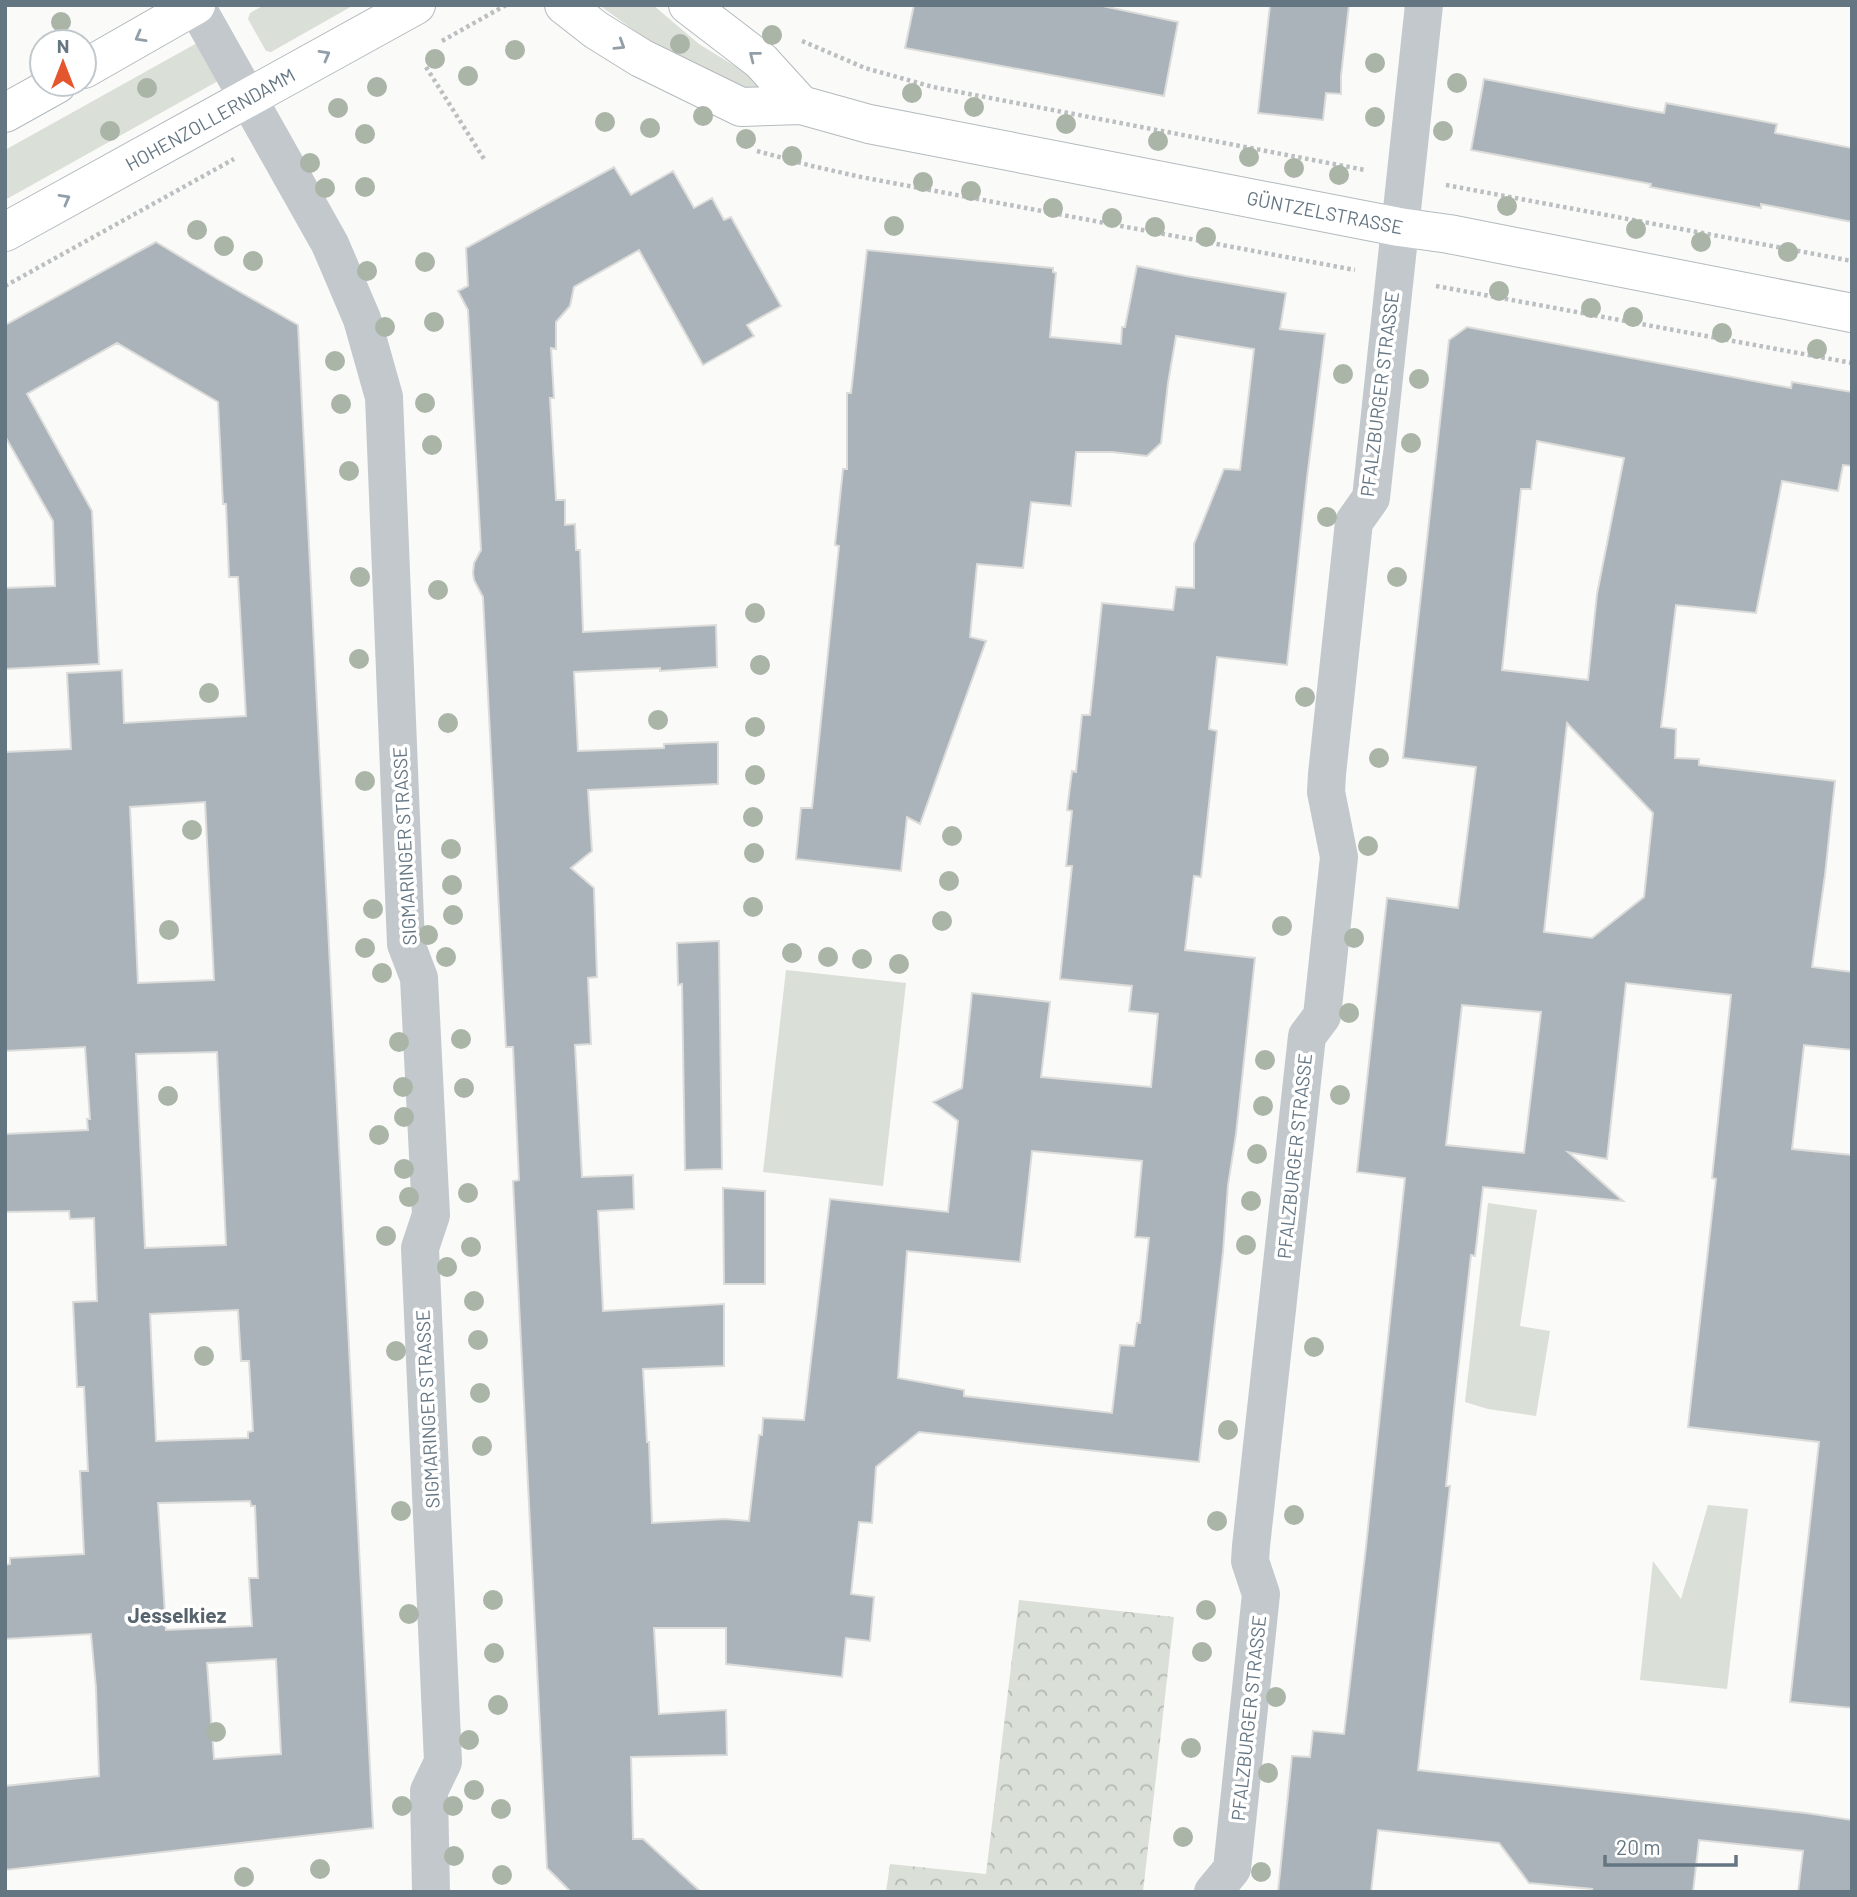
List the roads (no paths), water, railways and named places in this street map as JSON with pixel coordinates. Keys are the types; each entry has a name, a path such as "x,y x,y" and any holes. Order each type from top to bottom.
{"street":[{"name":"SIGMARINGER STRASSE","path":"196,5 330,244 362,319 384,397 406,944 419,978 431,1215 420,1248 443,1762 429,1791 431,1892"},
{"path":"98,61 196,5"},
{"name":"HOHENZOLLERNDAMM","path":"5,232 415,5"},
{"name":"GÜNTZELSTRASSE","path":"564,5 596,30 641,58 741,107 800,105 883,126 1852,313"},
{"path":"688,5 761,61 800,105"},
{"name":"PFALZBURGER STRASSE","path":"1213,1892 1231,1870 1233,1856 1261,1594 1250,1561 1251,1546 1307,1036 1322,1016 1339,857 1326,792 1327,774 1354,523 1371,498 1424,5"},
{"path":"5,113 32,98"}],"district":[{"name":"Jesselkiez","path":"177,1614"}]}
